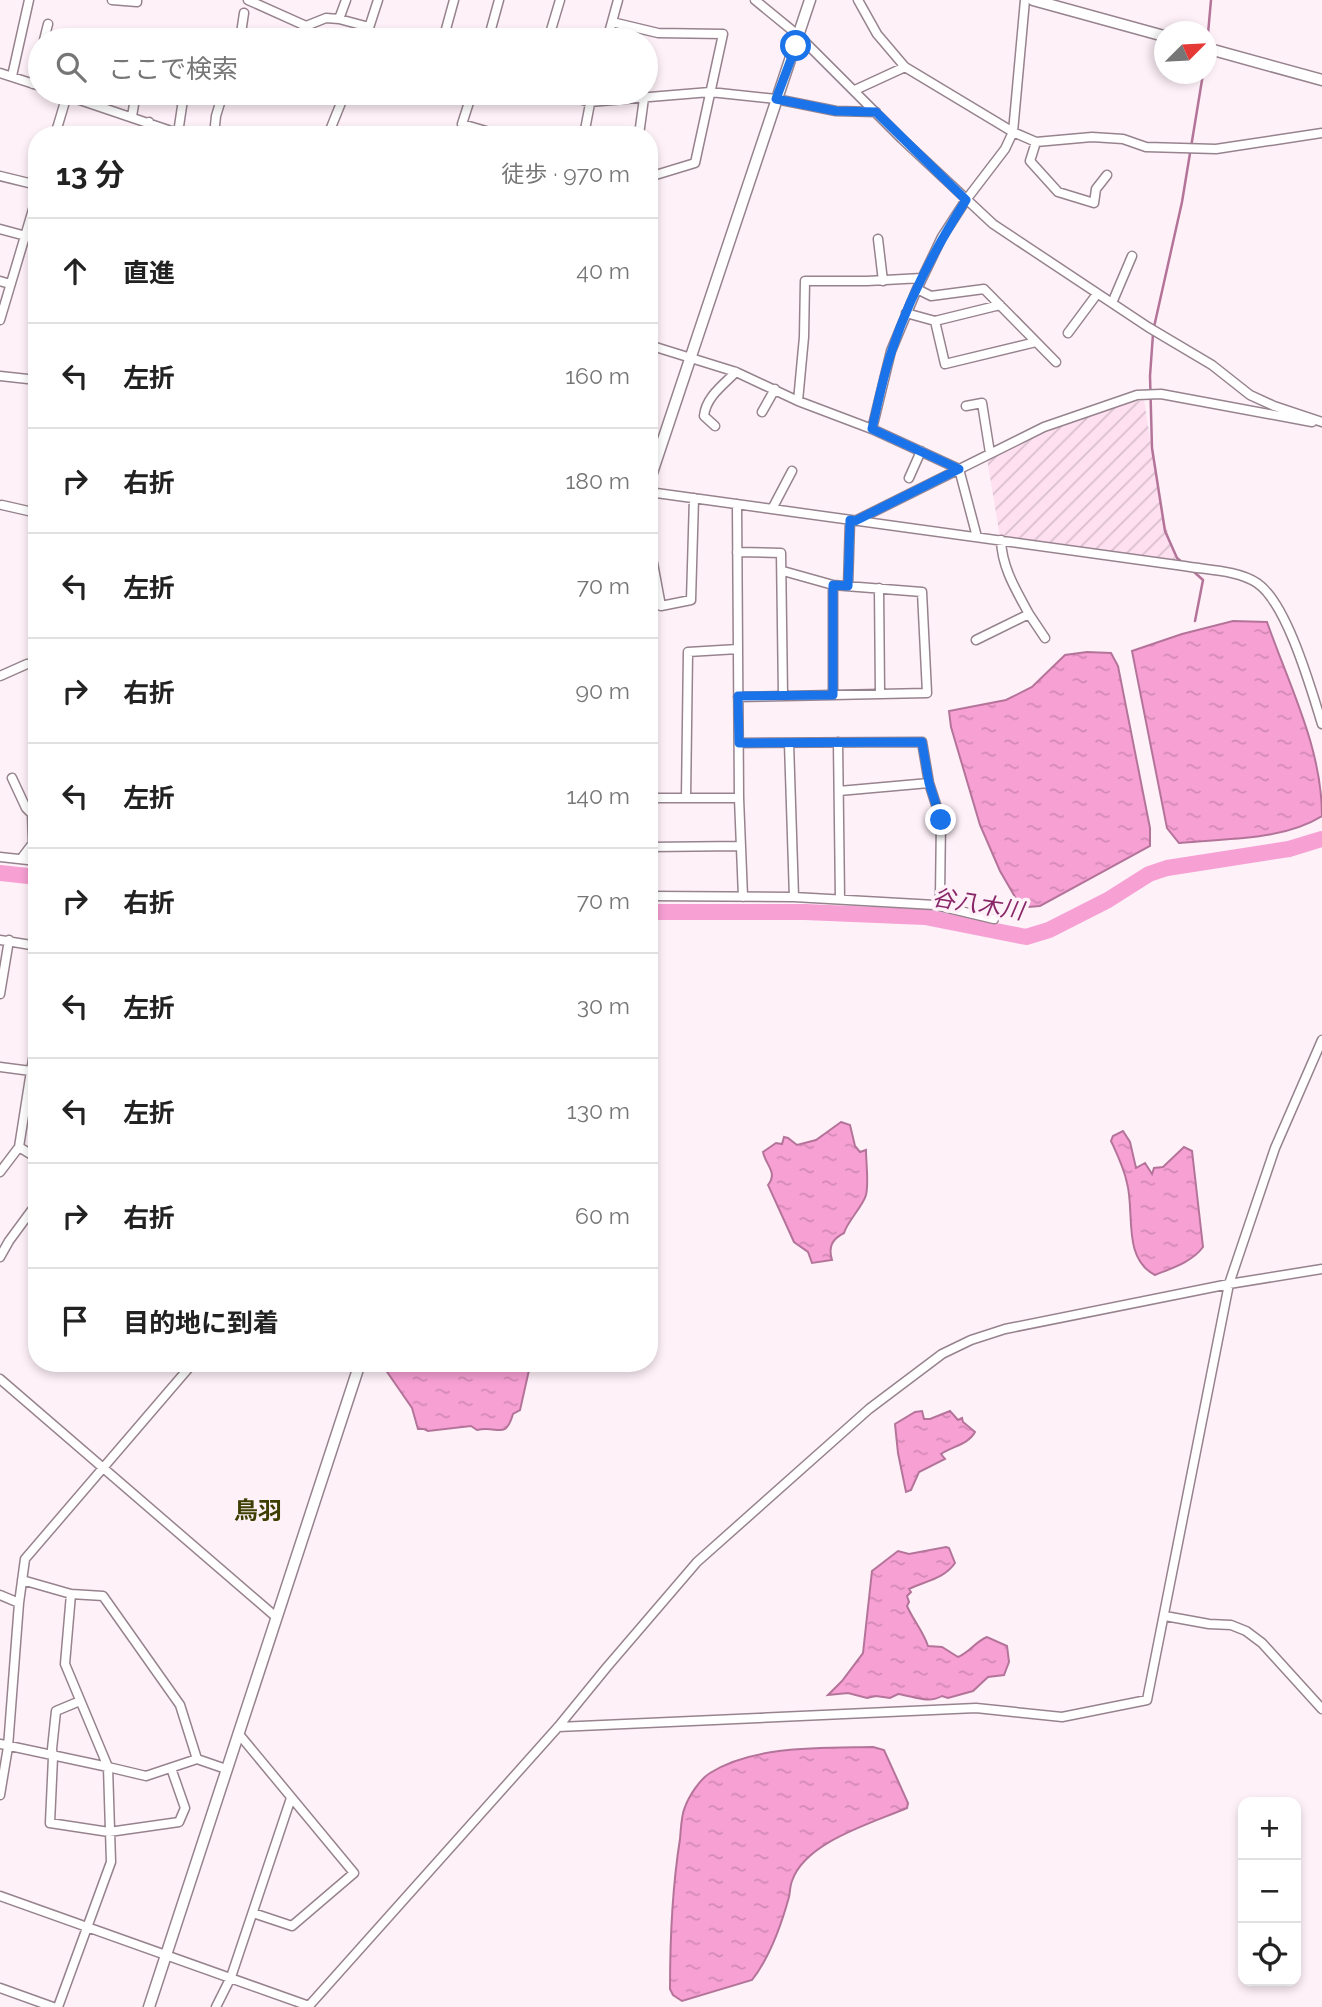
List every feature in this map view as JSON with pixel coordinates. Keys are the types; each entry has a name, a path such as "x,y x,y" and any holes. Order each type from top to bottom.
{"street":[{"path":"12,76 29,0"},
{"path":"112,0 137,0"},
{"path":"248,0 306,26 326,18 340,19 355,28"},
{"path":"340,19 346,0"},
{"path":"369,28 378,0"},
{"path":"446,28 454,0"},
{"path":"491,28 499,0"},
{"path":"552,28 560,0"},
{"path":"610,28 618,0"},
{"path":"755,0 799,36 993,224 1097,294 1212,365 1250,395 1322,422"},
{"path":"658,456 810,0"},
{"path":"858,0 877,34 905,66 1013,132 1036,142 1091,137 1123,139 1146,148 1216,149 1322,133"},
{"path":"872,429 891,351 922,278 942,237 1005,149 1013,132 1026,0"},
{"path":"1033,0 1154,33"},
{"path":"242,28 244,13"},
{"path":"612,22 637,28"},
{"path":"47,28 48,24"},
{"path":"658,33 723,34 695,163 658,174"},
{"path":"1217,51 1322,80"},
{"path":"855,89 905,66"},
{"path":"0,73 28,82"},
{"path":"658,97 710,92 776,99 836,111 876,112"},
{"path":"57,126 61,105"},
{"path":"98,105 160,126"},
{"path":"132,116 134,105"},
{"path":"182,126 183,105"},
{"path":"215,126 219,105"},
{"path":"332,126 340,105"},
{"path":"468,105 462,124 469,126"},
{"path":"586,126 590,105"},
{"path":"640,126 643,105"},
{"path":"147,126 149,122"},
{"path":"1036,142 1030,161 1058,192 1094,202 1096,189 1107,175"},
{"path":"0,176 28,183"},
{"path":"0,320 28,226"},
{"path":"0,229 28,237"},
{"path":"878,239 883,281"},
{"path":"1112,303 1132,256"},
{"path":"798,401 806,281 922,278"},
{"path":"0,281 10,284"},
{"path":"917,289 932,296 984,289 1056,362"},
{"path":"1068,333 1097,294"},
{"path":"906,313 935,321 1000,306"},
{"path":"935,321 946,364 1036,342"},
{"path":"658,349 736,372 959,469 977,537"},
{"path":"715,426 704,416 704,412 710,398 736,372"},
{"path":"0,376 28,379"},
{"path":"762,412 775,389"},
{"path":"853,521 1044,427 1098,407 1148,394 1322,422"},
{"path":"966,406 982,403 990,453"},
{"path":"909,478 921,451"},
{"path":"772,509 792,471"},
{"path":"658,493 1184,566 1237,576 1258,584 1271,598 1287,627 1322,724"},
{"path":"658,590 661,606 691,600 694,498"},
{"path":"737,504 739,798 743,898"},
{"path":"2,505 28,511"},
{"path":"848,586 853,521"},
{"path":"1001,540 1002,558 1011,581 1045,638"},
{"path":"737,552 781,553 783,696"},
{"path":"738,696 927,693 922,592 833,585 783,571"},
{"path":"833,585 833,695"},
{"path":"879,588 880,694"},
{"path":"976,640 1029,614"},
{"path":"686,798 688,652 738,649"},
{"path":"0,676 28,664"},
{"path":"838,742 840,899"},
{"path":"739,743 922,742 929,783 941,820 940,895 935,905"},
{"path":"789,743 794,897"},
{"path":"12,778 28,810"},
{"path":"839,791 929,783"},
{"path":"658,798 739,798"},
{"path":"658,847 741,846"},
{"path":"22,859 28,850"},
{"path":"0,856 28,859"},
{"path":"658,896 794,897 935,905 994,919"},
{"path":"0,994 5,940 28,944"},
{"path":"558,1727 976,1708 1062,1717 1147,1700 1166,1616 1229,1284 1275,1148 1322,1040"},
{"path":"0,1067 28,1071"},
{"path":"0,1172 19,1147 28,1090"},
{"path":"19,1147 28,1152"},
{"path":"0,1257 28,1216"},
{"path":"0,1896 231,1977 308,2007 558,1727 697,1562 869,1409 942,1354 971,1340 1005,1329 1229,1284 1322,1269"},
{"path":"0,1796 25,1559 185,1372"},
{"path":"149,2007 357,1372"},
{"path":"0,1379 276,1617"},
{"path":"22,1580 71,1594 103,1596 180,1705 197,1759"},
{"path":"0,1988 56,2007 111,1862 108,1767 65,1664 71,1594"},
{"path":"0,1595 19,1603"},
{"path":"1166,1616 1231,1625 1246,1631 1262,1643 1322,1709"},
{"path":"80,1700 56,1711 50,1823 109,1832 179,1822 185,1808 171,1768"},
{"path":"238,1733 354,1873 292,1926 253,1913"},
{"path":"4,1745 146,1776 197,1759 226,1769"},
{"path":"216,2007 231,1977 292,1798"}],"shaded area":[{"path":"1144,400 1161,508 1176,561 1000,537 987,459 1065,424 1119,404"}],"water":[{"path":"1233,621 1267,622 1310,741 1321,791 1322,816 1289,830 1271,834 1179,843 1167,828 1132,651"},
{"path":"1111,653 1118,666 1150,828 1150,846 1040,906 1028,907 1018,902 1000,871 980,825 951,727 949,711 1006,700 1032,687 1065,655"},
{"path":"841,1122 850,1125 855,1146 860,1152 866,1150 866,1195 844,1233 832,1244 832,1260 812,1263 808,1252 794,1242 768,1185 772,1173 763,1152 776,1143 782,1144 784,1137 797,1145 816,1140"},
{"path":"1123,1131 1130,1142 1136,1168 1145,1163 1152,1174 1154,1168 1163,1167 1184,1147 1192,1151 1203,1247 1187,1261 1155,1275 1138,1258 1134,1246 1127,1183 1111,1141 1113,1136"},
{"path":"387,1372 529,1372 520,1410 513,1414 504,1430 477,1430 471,1426 428,1431 418,1429 412,1408"},
{"path":"922,1411 924,1419 930,1419 950,1411 958,1420 962,1418 975,1432 964,1443 941,1454 945,1459 919,1472 911,1490 906,1492 895,1424 915,1412"},
{"path":"949,1548 955,1563 940,1576 909,1589 911,1592 907,1596 907,1606 928,1646 942,1647 958,1657 987,1637 1007,1646 1009,1662 1004,1675 988,1677 973,1691 948,1698 942,1696 926,1699 898,1694 890,1698 867,1698 848,1693 828,1695 863,1653 872,1571 898,1551 909,1554"},
{"path":"873,1747 884,1750 908,1803 907,1808 841,1836 811,1855 799,1867 791,1883 786,1908 774,1941 752,1980 682,2001 673,1995 670,1989 671,1933 681,1823 687,1803 699,1783 710,1773 747,1757 811,1748"}],"waterway":[{"path":"1209,21 1211,0"},
{"path":"1154,327 1182,202 1201,84"},
{"path":"1153,334 1150,376 1152,448 1165,531 1177,558 1182,562"},
{"path":"1193,571 1203,580 1195,621"},
{"name":"谷八木川","path":"658,912 805,912 925,917 1026,937 1049,930 1108,900 1149,874 1167,868 1289,849 1322,839"},
{"name":"谷八木川","path":"0,873 28,876"}],"district":[{"name":"鳥羽","path":"258,1511"}],"route":[{"path":"796,46 776,99 836,111 876,112 966,200 942,237 906,313 891,351 872,429 959,469 855,521 850,520 848,586 833,585 833,695 738,696 739,743 922,742 929,783 941,820"}]}
